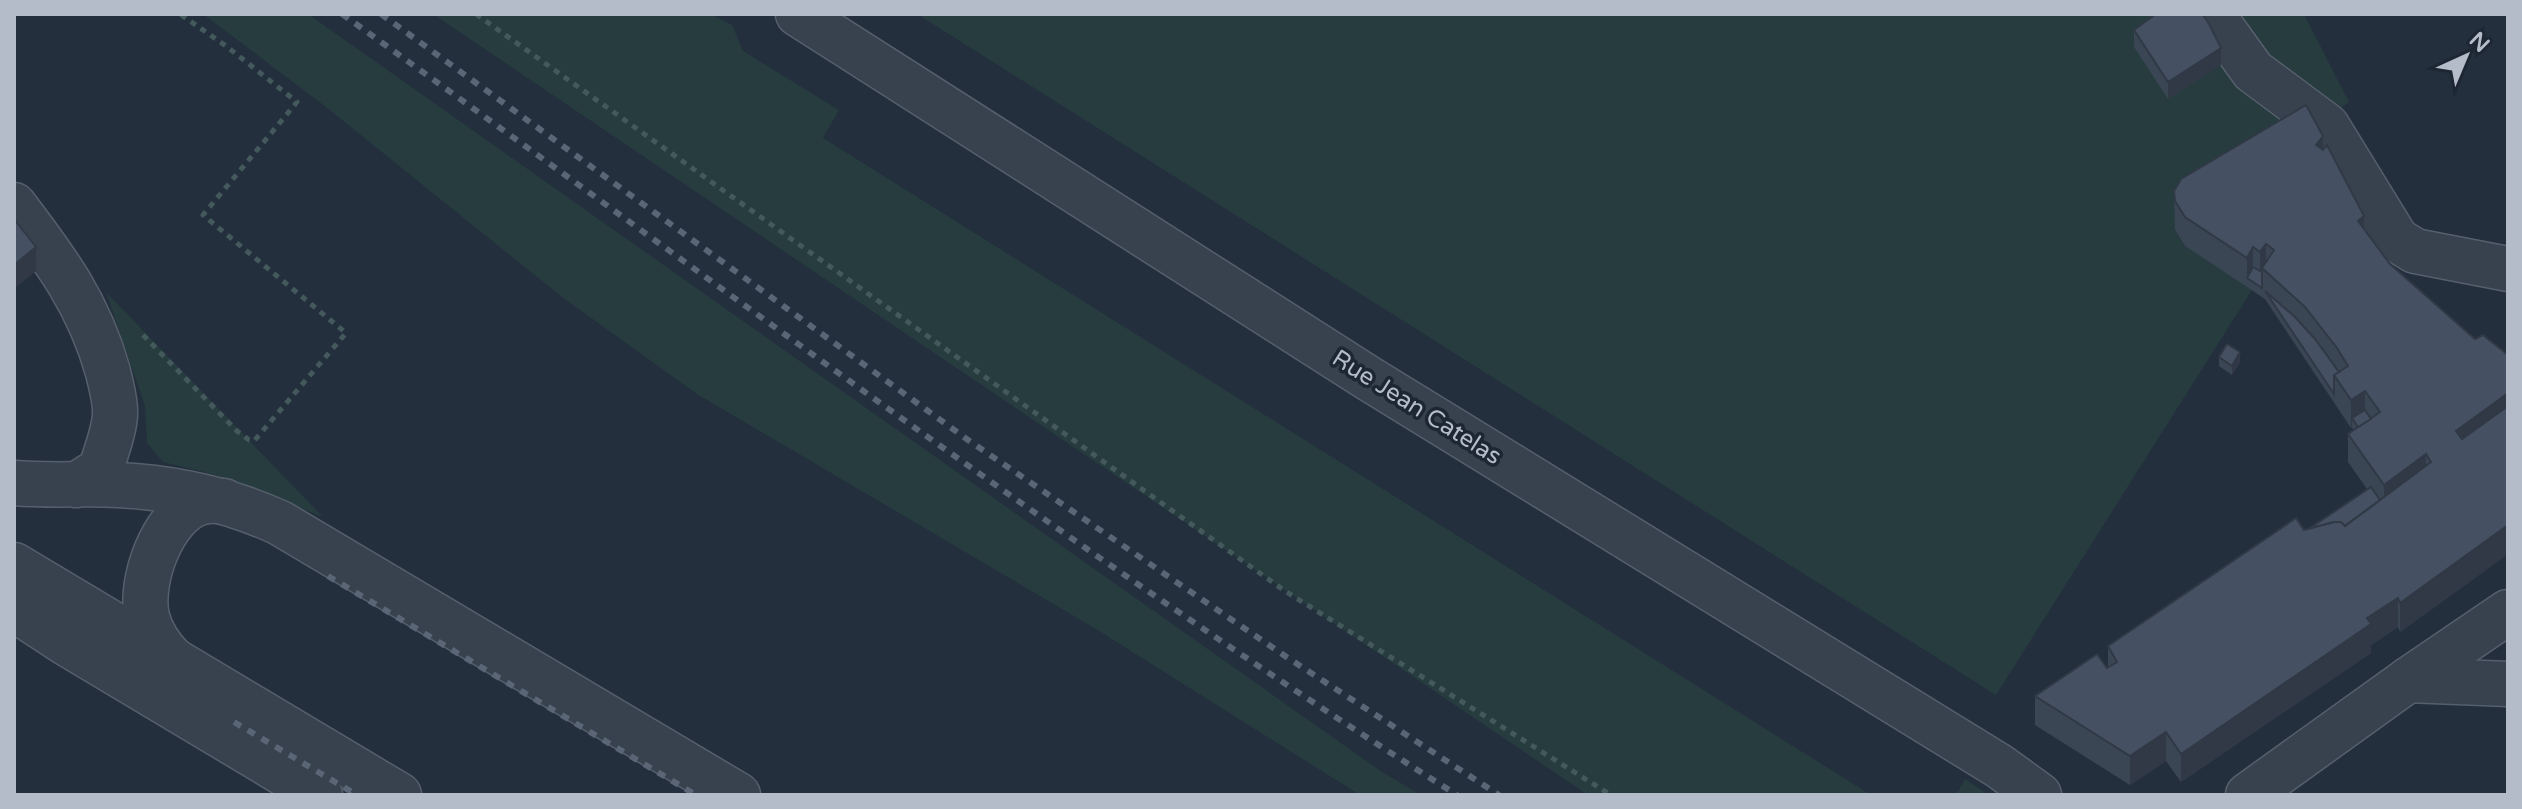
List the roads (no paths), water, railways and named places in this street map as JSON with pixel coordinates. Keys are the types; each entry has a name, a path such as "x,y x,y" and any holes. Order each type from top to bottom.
{"street":[{"name":"Rue Jean Catelas","path":"798,14 1355,369 1985,757 2039,795"},
{"path":"2212,14 2253,71 2327,126 2397,240 2415,251 2508,269"},
{"path":"14,205 81,299 114,394 116,414 101,469 76,485"},
{"path":"14,483 158,489 199,494 250,509 280,523 738,795"},
{"path":"177,664 162,649 147,617 145,601 151,565 164,536 181,514 197,503 224,501"},
{"path":"14,565 399,795"},
{"path":"14,609 320,795"},
{"path":"2248,795 2508,612"},
{"path":"2408,680 2508,684"}],"railway":[{"path":"342,14 1033,511 1314,703 1457,795"},
{"path":"381,14 968,440 1288,658 1499,795"},
{"path":"328,576 696,795"},
{"path":"234,722 357,795"}]}
